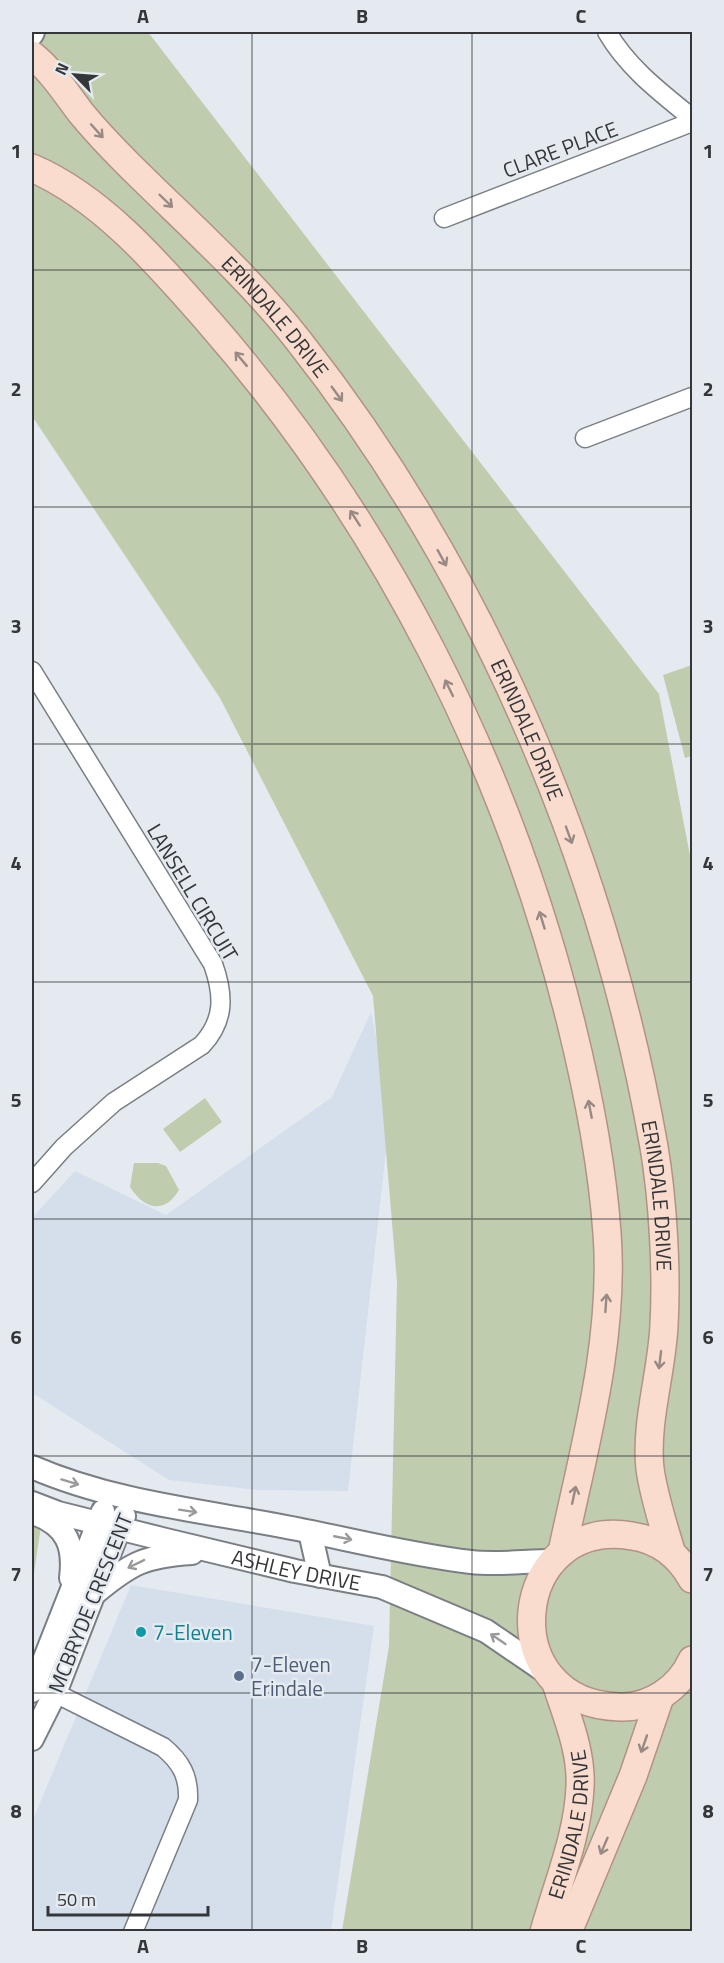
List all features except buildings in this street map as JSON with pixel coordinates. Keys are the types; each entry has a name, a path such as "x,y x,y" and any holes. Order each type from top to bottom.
{"main road":[{"name":"ERINDALE DRIVE","path":"32,55 46,66 83,116 124,161 234,266 297,339 354,417 415,508 470,607 522,711 588,885 626,1016 655,1151 662,1236 664,1326 650,1465 671,1551"},
{"path":"32,168 81,195 134,243 186,295 272,396 371,542 426,639 489,772 542,918 562,990 581,1064 599,1161 608,1235 604,1330 598,1381 557,1556"},
{"path":"557,1556 595,1536 619,1533 642,1537 671,1551 684,1564 693,1579"},
{"name":"ERINDALE DRIVE","path":"544,1932 576,1822 580,1786 576,1747 551,1677 535,1650 530,1627 532,1603 540,1580 557,1556"},
{"path":"551,1677 576,1698 599,1706 624,1707 660,1697 674,1687 693,1660"},
{"name":"ERINDALE DRIVE","path":"568,1932 633,1776 660,1697"}],"street":[{"path":"607,32 615,45 646,81 693,120"},
{"name":"CLARE PLACE","path":"444,218 693,120"},
{"path":"585,438 693,397"},
{"name":"LANSELL CIRCUIT","path":"32,671 213,964 222,989 221,1014 211,1036 202,1045 114,1102 64,1147 32,1183"},
{"name":"ASHLEY DRIVE","path":"32,1467 66,1482 174,1509 472,1562 557,1556"},
{"name":"MCBRYDE CRESCENT","path":"41,1689 94,1594 109,1526 120,1495"},
{"name":"ASHLEY DRIVE","path":"32,1503 109,1526 320,1575 382,1587 476,1626 551,1677"},
{"path":"32,1512 48,1518 69,1540 73,1559 68,1600"},
{"name":"MCBRYDE CRESCENT","path":"32,1739 41,1689 68,1600 109,1526"},
{"path":"310,1532 320,1575"},
{"path":"94,1594 121,1571 144,1560 166,1555 214,1551"},
{"path":"41,1689 163,1747 176,1758 185,1771 189,1785 188,1800 133,1932"}],"shaded area":[{"path":"371,1012 384,1075 387,1142 348,1491 259,1490 169,1480 32,1393 32,1218 75,1171 166,1215 332,1097"},
{"path":"131,1585 374,1626 331,1931 32,1932 32,1822"}],"green space":[{"path":"32,32 148,32 659,694 692,866 692,1931 342,1931 389,1646 397,1282 373,996 220,698 32,416"},
{"path":"692,665 692,756 685,758 663,675"},
{"path":"205,1098 222,1122 180,1152 163,1129"},
{"path":"134,1163 158,1163 166,1166 179,1190 173,1198 161,1206 154,1206 141,1200 130,1187"},
{"path":"32,1469 41,1526 32,1586"}],"place":[{"name":"7-Eleven","path":"141,1632"},
{"name":"7-Eleven Erindale","path":"239,1676"}]}
